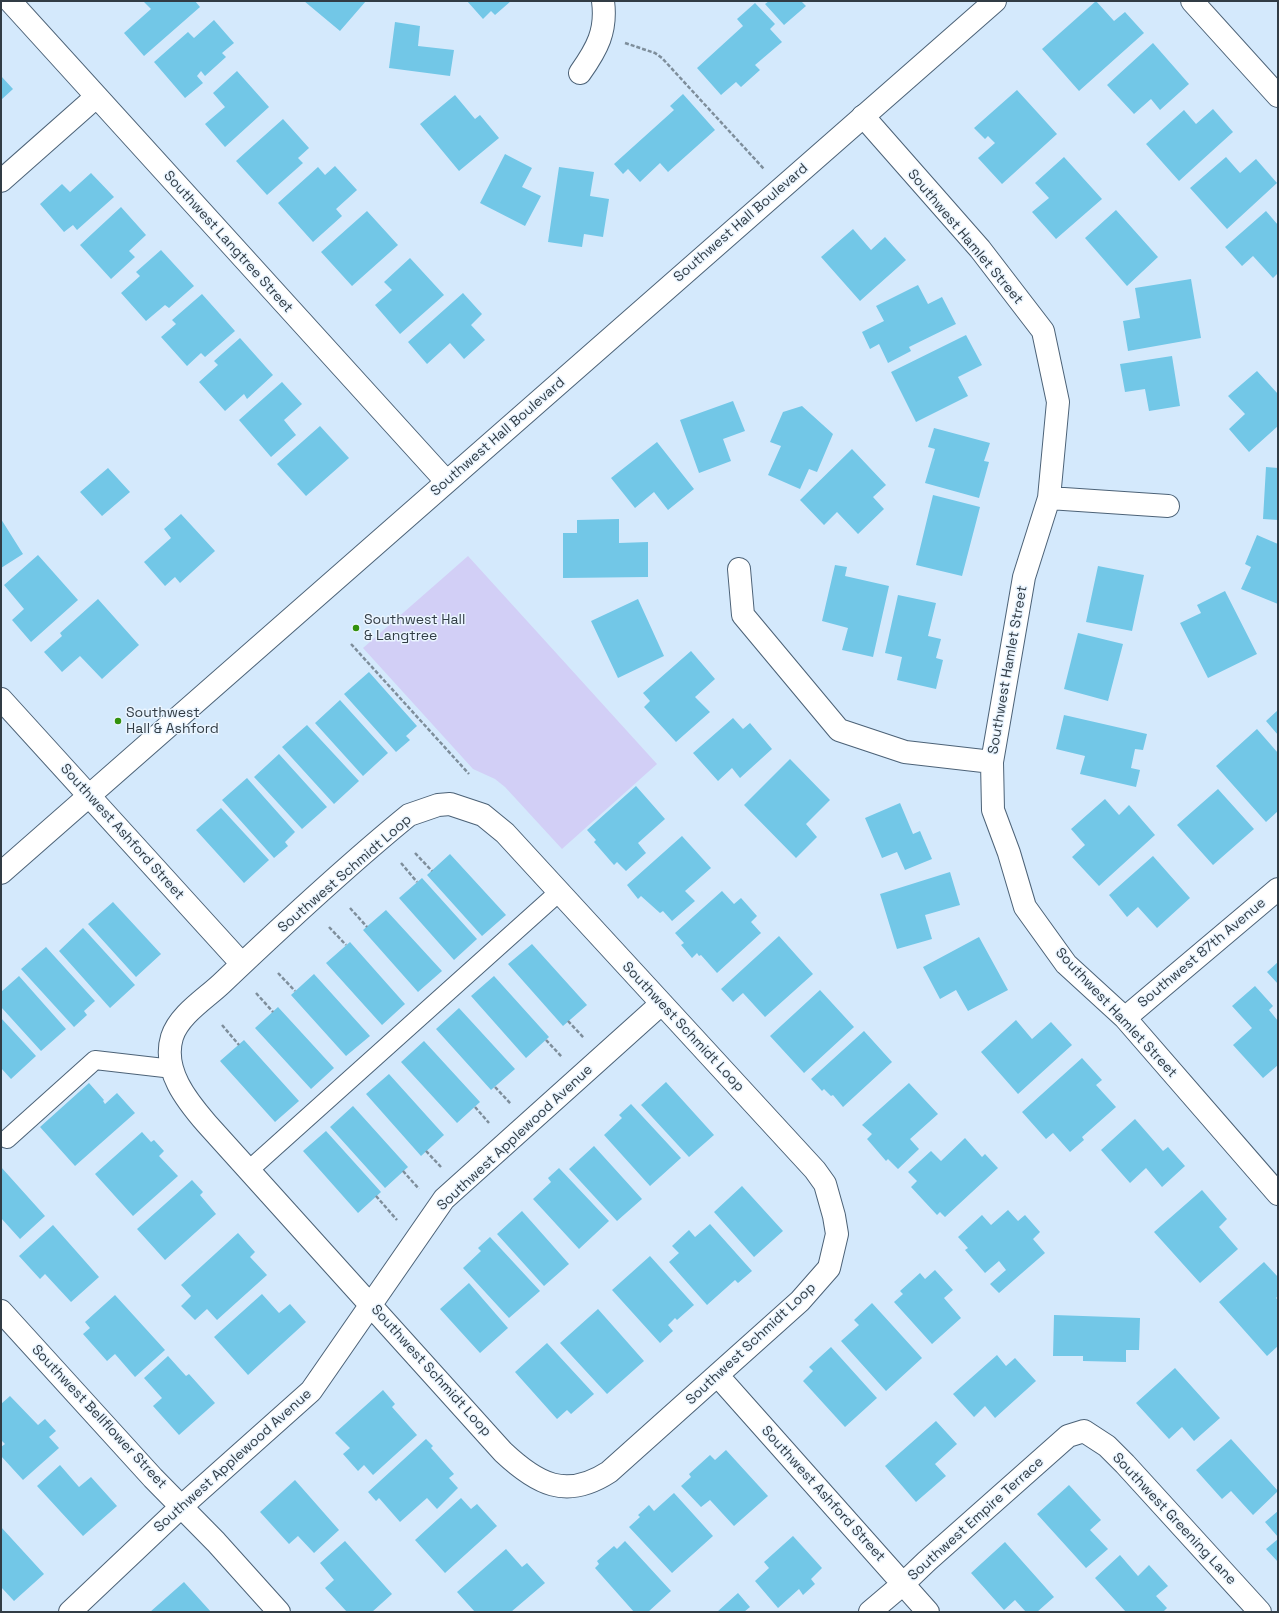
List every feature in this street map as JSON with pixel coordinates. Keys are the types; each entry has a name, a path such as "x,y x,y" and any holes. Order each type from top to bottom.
{"street":[{"name":"Southwest Langtree Street","path":"10,1 446,481"},
{"path":"580,73 594,54 602,35 605,16 603,1"},
{"name":"Southwest Hall Boulevard","path":"1,873 446,481 995,1"},
{"path":"1192,1 1278,96"},
{"path":"1,181 96,97"},
{"name":"Southwest Hamlet Street","path":"863,116 980,249 1043,331 1058,402 1048,498 1024,577 992,762 993,810 1009,853 1025,907 1066,964 1125,1018 1278,1194"},
{"path":"1048,498 1168,506"},
{"path":"739,569 743,615 839,730 905,752 992,762"},
{"name":"Southwest Ashford Street","path":"1,699 242,964"},
{"name":"Southwest Schmidt Loop","path":"438,805 454,805 483,816 505,833 815,1170 825,1184 834,1216 837,1234 830,1268 800,1301 609,1472 595,1481 580,1485 566,1487 548,1485 518,1466 503,1452 189,1103 177,1080 170,1058 172,1037 183,1020 242,964 409,815 438,805"},
{"name":"Southwest 87th Avenue","path":"1125,1018 1278,889"},
{"name":"Southwest Applewood Avenue","path":"70,1612 182,1506 310,1391 444,1200 661,1004"},
{"name":"Southwest Bellflower Street","path":"1,1311 153,1478 182,1506 279,1612"},
{"name":"Southwest Ashford Street","path":"718,1376 928,1612"},
{"name":"Southwest Empire Terrace","path":"870,1612 1068,1436 1084,1431"},
{"name":"Southwest Greening Lane","path":"1084,1431 1107,1446 1125,1464 1260,1612"}],"lane":[{"path":"249,1170 559,892"},
{"path":"7,1138 95,1060 173,1069"}],"path":[{"path":"602,35 655,53 662,58 782,188"},
{"path":"351,644 469,774"},
{"path":"415,853 432,871"},
{"path":"401,863 417,882"},
{"path":"350,908 367,927"},
{"path":"329,927 346,945"},
{"path":"278,973 295,991"},
{"path":"256,993 273,1012"},
{"path":"568,1021 586,1040"},
{"path":"222,1026 239,1045"},
{"path":"546,1040 564,1060"},
{"path":"495,1087 513,1106"},
{"path":"475,1107 492,1125"},
{"path":"426,1152 443,1170"},
{"path":"403,1171 421,1192"},
{"path":"376,1196 399,1222"}],"shaded area":[{"path":"468,556 657,764 562,849 505,787 495,779 473,769 363,648"}],"building":[{"path":"143,1 195,1 200,7 144,56 124,33 151,9"},
{"path":"304,1 366,1 340,31"},
{"path":"467,1 511,1 495,15 491,11 483,19"},
{"path":"769,1 801,1 806,6 784,25 765,4"},
{"path":"1096,1 1114,21 1125,12 1144,33 1079,91 1042,49"},
{"path":"755,3 775,24 770,29 782,42 755,65 760,70 741,87 736,82 721,95 697,68 743,26 737,19"},
{"path":"214,20 234,43 222,53 226,57 205,76 201,71 197,76 203,83 185,98 154,62 188,32 194,38"},
{"path":"395,22 420,26 418,46 454,50 450,76 389,68"},
{"path":"1153,43 1189,84 1160,110 1151,99 1134,114 1107,85"},
{"path":"237,71 269,107 225,147 205,124 225,107 213,93"},
{"path":"1,76 13,89 1,100"},
{"path":"1017,90 1057,134 1002,184 978,158 995,143 988,136 985,139 974,128"},
{"path":"683,94 715,130 668,172 660,163 640,182 628,169 623,174 614,164 674,110 670,106"},
{"path":"455,95 475,119 480,115 499,138 459,171 420,124"},
{"path":"1213,109 1233,132 1179,181 1146,144 1184,110 1196,124"},
{"path":"283,119 309,148 298,158 303,163 267,195 236,161"},
{"path":"505,154 532,168 522,187 541,196 525,226 480,203"},
{"path":"1064,157 1102,199 1056,239 1032,212 1049,198 1035,183"},
{"path":"1226,157 1240,173 1256,159 1277,183 1227,229 1190,188"},
{"path":"335,166 357,190 336,209 342,216 313,242 278,203 318,167 325,175"},
{"path":"559,167 594,172 590,196 609,199 603,237 584,234 582,247 548,242"},
{"path":"91,173 114,197 77,230 73,225 64,232 40,204 62,184 70,192"},
{"path":"121,207 146,235 129,251 135,257 111,279 80,245"},
{"path":"1116,210 1158,257 1127,286 1085,238"},
{"path":"367,211 398,245 352,286 321,252"},
{"path":"1266,211 1278,225 1278,273 1273,278 1253,256 1242,266 1225,247"},
{"path":"853,229 871,250 885,237 906,260 860,301 821,257"},
{"path":"161,250 194,286 169,308 165,305 146,321 121,293 140,276 136,272"},
{"path":"410,258 444,295 400,334 375,305 392,290 384,282"},
{"path":"1191,279 1201,338 1128,351 1123,321 1140,318 1135,288"},
{"path":"918,285 928,304 942,297 956,324 909,347 911,351 888,363 879,344 870,349 862,332 884,321 876,306"},
{"path":"463,293 482,314 471,325 485,340 464,359 450,343 427,364 408,342"},
{"path":"202,294 235,331 205,357 201,353 187,366 161,337 176,324 172,320"},
{"path":"966,335 982,365 958,377 968,396 916,422 891,372"},
{"path":"240,338 273,375 247,399 244,394 225,411 199,382 218,365 214,361"},
{"path":"1172,356 1180,406 1149,411 1145,389 1125,392 1120,364"},
{"path":"1257,371 1278,394 1278,426 1249,452 1229,429 1245,414 1228,396"},
{"path":"282,382 302,404 284,420 296,435 271,457 239,420"},
{"path":"733,401 745,431 723,439 731,461 699,473 680,420"},
{"path":"802,406 833,434 817,472 809,469 800,489 768,475 781,446 770,442 783,412"},
{"path":"320,426 349,458 306,496 277,464"},
{"path":"934,428 990,443 984,461 989,462 979,498 925,483 935,449 928,447"},
{"path":"657,442 694,489 668,510 654,492 635,508 611,478"},
{"path":"852,449 886,485 873,497 884,509 858,534 837,512 824,525 800,500"},
{"path":"1266,467 1278,468 1278,520 1263,519"},
{"path":"108,468 130,492 102,516 80,492"},
{"path":"933,495 980,507 962,576 916,565"},
{"path":"181,514 215,551 180,583 175,577 165,586 144,562 171,538 164,529"},
{"path":"1,519 23,554 1,568"},
{"path":"619,519 619,543 648,542 648,577 563,578 563,533 577,533 577,520"},
{"path":"1257,535 1278,544 1278,604 1241,589 1251,567 1245,564"},
{"path":"38,555 78,600 31,642 12,620 24,609 4,585"},
{"path":"835,565 847,567 845,576 889,586 873,657 842,650 848,628 822,621"},
{"path":"1098,566 1144,575 1132,631 1086,622"},
{"path":"1225,591 1257,654 1208,678 1180,623 1201,613 1197,605"},
{"path":"898,595 936,603 928,636 941,639 936,658 943,660 936,689 897,680 902,657 885,653"},
{"path":"98,599 139,645 102,679 80,656 62,672 44,652 62,636 60,633"},
{"path":"638,599 664,656 618,678 591,621"},
{"path":"1078,633 1123,644 1108,701 1064,689"},
{"path":"691,651 715,679 695,697 710,712 676,742 644,707 650,701 643,693"},
{"path":"369,672 417,726 406,736 410,740 396,752 344,694"},
{"path":"340,700 388,753 363,776 315,723"},
{"path":"1278,710 1278,735 1266,721"},
{"path":"1064,715 1147,734 1143,750 1135,749 1131,768 1140,770 1136,787 1080,774 1085,756 1056,749"},
{"path":"733,718 743,729 750,723 772,749 740,778 732,768 718,781 693,753"},
{"path":"307,725 359,781 334,804 282,747"},
{"path":"1257,729 1278,753 1278,811 1266,822 1216,766"},
{"path":"279,754 327,807 302,829 254,777"},
{"path":"790,759 830,800 806,824 817,837 796,858 744,805"},
{"path":"247,778 295,832 285,842 288,846 274,858 222,800"},
{"path":"636,786 665,819 638,843 646,853 626,871 617,862 614,865 594,842 596,840 587,830"},
{"path":"1218,789 1254,829 1213,865 1177,825"},
{"path":"1105,799 1119,815 1129,805 1155,835 1099,886 1072,857 1085,845 1071,829"},
{"path":"900,803 913,834 920,831 932,859 905,870 897,852 882,858 865,818"},
{"path":"221,808 269,860 244,883 196,830"},
{"path":"682,836 711,868 685,891 695,901 672,921 663,911 660,913 641,896 638,899 627,885"},
{"path":"450,854 506,915 482,936 427,875"},
{"path":"1153,856 1190,898 1157,928 1138,907 1127,917 1109,895"},
{"path":"950,872 960,905 925,915 932,939 897,949 880,894"},
{"path":"422,878 477,939 454,960 399,898"},
{"path":"722,891 734,904 741,898 757,916 751,922 761,933 717,973 701,955 699,956 697,953 692,958 681,945 684,943 675,933"},
{"path":"113,902 161,954 136,977 88,924"},
{"path":"386,910 442,971 418,992 363,930"},
{"path":"83,928 135,985 110,1008 59,951"},
{"path":"779,936 813,974 765,1017 743,993 733,1002 721,989"},
{"path":"979,937 1008,990 968,1011 956,990 940,999 923,967"},
{"path":"350,942 405,1004 382,1025 326,963"},
{"path":"532,944 587,1005 563,1026 508,964"},
{"path":"46,947 95,1001 84,1011 87,1015 74,1027 21,969"},
{"path":"1278,962 1278,984 1267,972"},
{"path":"314,974 370,1036 346,1056 291,995"},
{"path":"19,976 66,1029 41,1051 1,1007 1,992"},
{"path":"494,976 549,1037 526,1058 471,996"},
{"path":"1255,986 1273,1006 1269,1010 1278,1021 1278,1065 1263,1078 1233,1045 1252,1028 1232,1006"},
{"path":"820,990 854,1027 804,1073 770,1036"},
{"path":"278,1007 334,1068 311,1089 255,1028"},
{"path":"459,1008 515,1069 491,1090 436,1029"},
{"path":"1,1018 36,1056 11,1079 1,1068"},
{"path":"1016,1020 1032,1039 1051,1022 1072,1045 1018,1094 981,1052"},
{"path":"864,1031 892,1062 843,1107 833,1095 831,1096 824,1089 822,1091 811,1079"},
{"path":"244,1040 299,1101 275,1122 220,1061"},
{"path":"424,1041 480,1102 457,1123 401,1062"},
{"path":"1082,1058 1102,1080 1096,1085 1116,1107 1082,1137 1084,1140 1070,1152 1053,1133 1046,1139 1022,1112"},
{"path":"389,1074 444,1135 421,1156 366,1094"},
{"path":"666,1082 714,1135 689,1157 641,1105"},
{"path":"89,1083 104,1100 103,1101 105,1104 117,1093 135,1113 75,1166 40,1127"},
{"path":"909,1083 938,1114 910,1139 919,1149 898,1169 888,1159 886,1161 867,1139 872,1134 862,1125"},
{"path":"631,1104 681,1158 650,1186 604,1135 622,1118 619,1115"},
{"path":"353,1106 408,1167 385,1188 330,1127"},
{"path":"1135,1119 1163,1151 1168,1147 1185,1166 1162,1187 1146,1168 1130,1183 1101,1150"},
{"path":"326,1131 381,1192 358,1213 303,1151"},
{"path":"142,1132 151,1142 154,1140 164,1151 159,1156 178,1176 133,1216 95,1174"},
{"path":"965,1138 982,1157 985,1154 998,1168 945,1217 940,1212 937,1215 911,1187 917,1181 908,1172 931,1151 941,1161"},
{"path":"594,1146 642,1199 617,1221 569,1169"},
{"path":"1,1167 45,1216 20,1239 1,1218"},
{"path":"559,1168 609,1221 579,1249 533,1199 551,1182 548,1178"},
{"path":"192,1180 203,1192 200,1195 216,1214 165,1260 137,1229"},
{"path":"742,1186 783,1231 754,1257 714,1212"},
{"path":"1202,1190 1227,1219 1219,1227 1238,1249 1200,1283 1154,1232"},
{"path":"1008,1210 1018,1221 1025,1215 1040,1232 1033,1239 1045,1253 999,1293 990,1284 1006,1270 999,1261 985,1273 965,1250 968,1248 958,1237 982,1215 991,1225"},
{"path":"522,1211 569,1264 544,1286 497,1234"},
{"path":"710,1224 752,1271 738,1283 735,1280 707,1305 669,1262 679,1253 672,1246 689,1230 695,1237"},
{"path":"53,1225 99,1277 71,1302 45,1274 40,1279 19,1256"},
{"path":"238,1233 255,1252 250,1257 267,1275 217,1320 207,1309 195,1320 181,1306 191,1296 181,1285"},
{"path":"490,1237 540,1291 509,1318 463,1268 481,1251 478,1248"},
{"path":"650,1256 694,1305 677,1320 675,1318 668,1325 673,1331 660,1343 612,1290"},
{"path":"1264,1262 1278,1277 1278,1296 1276,1298 1278,1300 1278,1346 1267,1356 1219,1302"},
{"path":"935,1270 953,1290 944,1298 961,1318 932,1344 894,1302 903,1294 900,1291 920,1273 925,1279"},
{"path":"469,1283 508,1328 480,1353 440,1309"},
{"path":"262,1294 279,1313 290,1304 306,1322 248,1375 214,1337"},
{"path":"115,1295 165,1350 135,1377 115,1354 107,1361 83,1334 90,1328 85,1322"},
{"path":"872,1303 922,1358 886,1391 841,1341 859,1325 854,1320"},
{"path":"598,1309 644,1361 607,1394 560,1343"},
{"path":"1054,1315 1140,1318 1139,1350 1126,1350 1126,1362 1083,1361 1083,1356 1053,1356"},
{"path":"547,1343 594,1394 571,1414 567,1410 557,1419 515,1372"},
{"path":"831,1347 877,1398 845,1427 803,1381 813,1371 809,1367"},
{"path":"997,1355 1006,1366 1015,1358 1036,1381 995,1418 985,1406 974,1417 953,1394"},
{"path":"168,1356 186,1376 189,1374 215,1403 179,1435 153,1406 162,1398 144,1378"},
{"path":"1175,1368 1220,1418 1194,1441 1182,1427 1169,1439 1136,1403"},
{"path":"383,1390 395,1404 392,1407 417,1435 373,1475 364,1465 358,1471 343,1454 350,1448 335,1433"},
{"path":"10,1396 38,1425 45,1419 56,1431 49,1437 59,1448 23,1480 1,1456 1,1447 5,1444 1,1440 1,1404"},
{"path":"936,1421 957,1444 935,1464 946,1476 916,1502 885,1466"},
{"path":"426,1439 433,1446 431,1448 454,1474 449,1478 458,1488 437,1509 427,1498 400,1522 379,1498 376,1501 368,1492"},
{"path":"1231,1439 1278,1491 1253,1515 1231,1491 1222,1499 1196,1470"},
{"path":"726,1450 768,1496 734,1526 710,1500 701,1507 681,1486 691,1477 689,1474 710,1455 715,1460"},
{"path":"60,1465 79,1487 91,1477 117,1506 83,1536 37,1486"},
{"path":"295,1480 339,1530 314,1553 298,1536 289,1544 260,1512"},
{"path":"1069,1485 1101,1520 1090,1530 1108,1549 1086,1568 1037,1514"},
{"path":"674,1493 713,1536 672,1573 629,1527 640,1517 638,1515 649,1505 654,1511"},
{"path":"461,1498 471,1509 477,1504 497,1526 445,1573 415,1540"},
{"path":"1278,1511 1278,1537 1265,1522"},
{"path":"1,1527 44,1574 14,1601 1,1587"},
{"path":"793,1536 822,1568 811,1579 815,1584 803,1595 799,1589 778,1608 755,1581 769,1568 764,1562"},
{"path":"1278,1539 1278,1562 1266,1549"},
{"path":"345,1541 392,1594 372,1612 347,1612 325,1588 334,1580 320,1563"},
{"path":"625,1541 671,1591 648,1612 634,1612 595,1568 599,1564 597,1561 614,1546 617,1549"},
{"path":"1005,1542 1054,1597 1037,1612 1026,1612 1015,1600 1004,1610 971,1573"},
{"path":"506,1549 522,1567 527,1563 545,1583 511,1612 475,1612 457,1592"},
{"path":"1120,1555 1138,1576 1149,1565 1168,1586 1156,1596 1167,1608 1163,1612 1126,1612 1095,1578"},
{"path":"184,1582 211,1612 150,1612"},
{"path":"738,1593 750,1607 744,1612 717,1612"}],"place":[{"name":"Southwest Hall & Langtree","path":"356,628"},
{"name":"Southwest Hall & Ashford","path":"118,721"}]}
